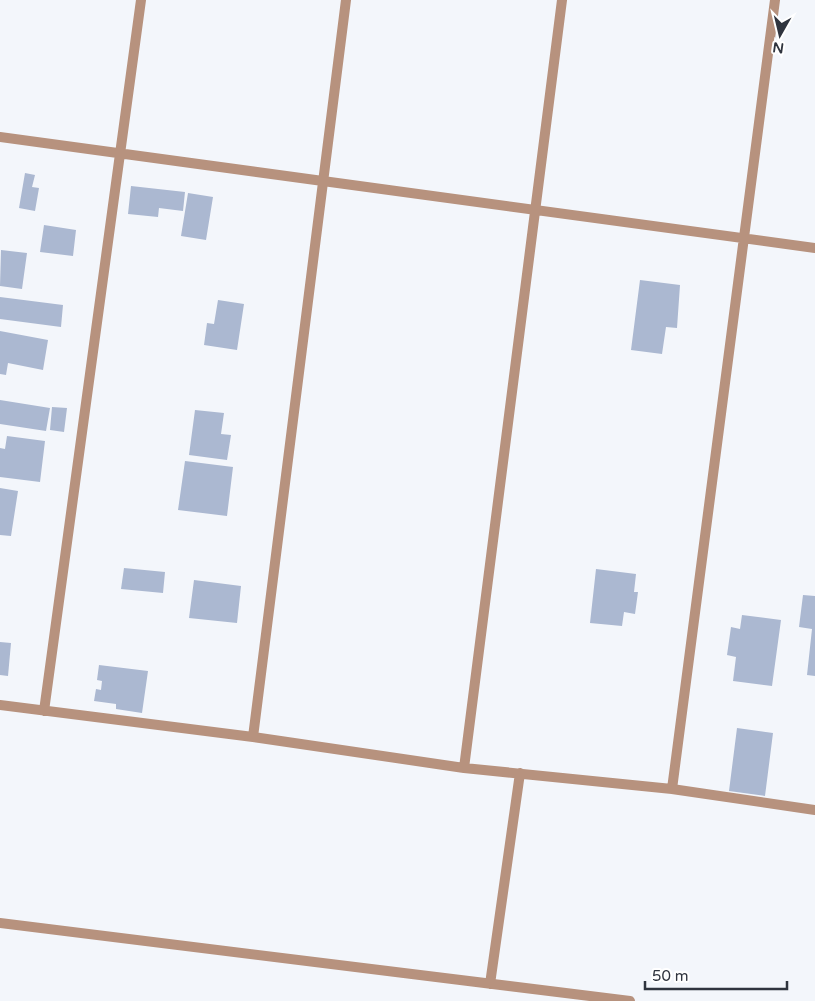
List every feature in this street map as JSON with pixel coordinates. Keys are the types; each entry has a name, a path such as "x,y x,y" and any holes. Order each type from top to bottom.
{"street":[{"path":"44,711 141,0"},
{"path":"252,737 346,0"},
{"path":"464,768 562,0"},
{"path":"672,789 775,0"},
{"path":"0,138 815,248"},
{"path":"0,705 252,737 464,768 672,789 815,810"},
{"path":"490,984 520,773"},
{"path":"0,923 630,1001"}],"building":[{"path":"25,173 35,175 32,187 39,188 35,211 19,208"},
{"path":"131,186 185,192 183,211 159,208 158,217 128,214"},
{"path":"188,193 213,197 206,240 181,236"},
{"path":"44,225 76,230 73,256 40,252"},
{"path":"1,250 27,253 22,289 0,286"},
{"path":"640,280 680,285 677,328 666,327 662,354 631,350"},
{"path":"0,297 63,305 61,327 0,319"},
{"path":"218,300 244,304 237,350 204,345 207,323 214,324"},
{"path":"0,331 48,340 43,370 8,363 6,375 0,374"},
{"path":"0,400 50,408 46,431 0,424"},
{"path":"52,407 67,408 64,432 50,430"},
{"path":"195,410 224,413 221,434 231,435 227,460 189,455"},
{"path":"7,436 45,441 40,482 0,477 0,448 5,449"},
{"path":"185,461 233,467 227,516 178,510"},
{"path":"0,488 18,491 11,536 0,535"},
{"path":"124,568 165,572 163,593 121,589"},
{"path":"596,569 636,574 634,592 638,592 635,614 624,612 622,626 590,623"},
{"path":"194,580 241,586 237,623 189,618"},
{"path":"803,595 815,596 815,676 807,675 812,629 799,627"},
{"path":"742,615 781,620 772,686 733,681 736,657 727,655 731,627 740,629"},
{"path":"0,642 11,643 8,676 0,675"},
{"path":"99,665 148,671 142,713 116,709 116,704 94,701 96,689 101,690 102,681 97,680"},
{"path":"737,728 773,733 765,796 729,791"}]}
